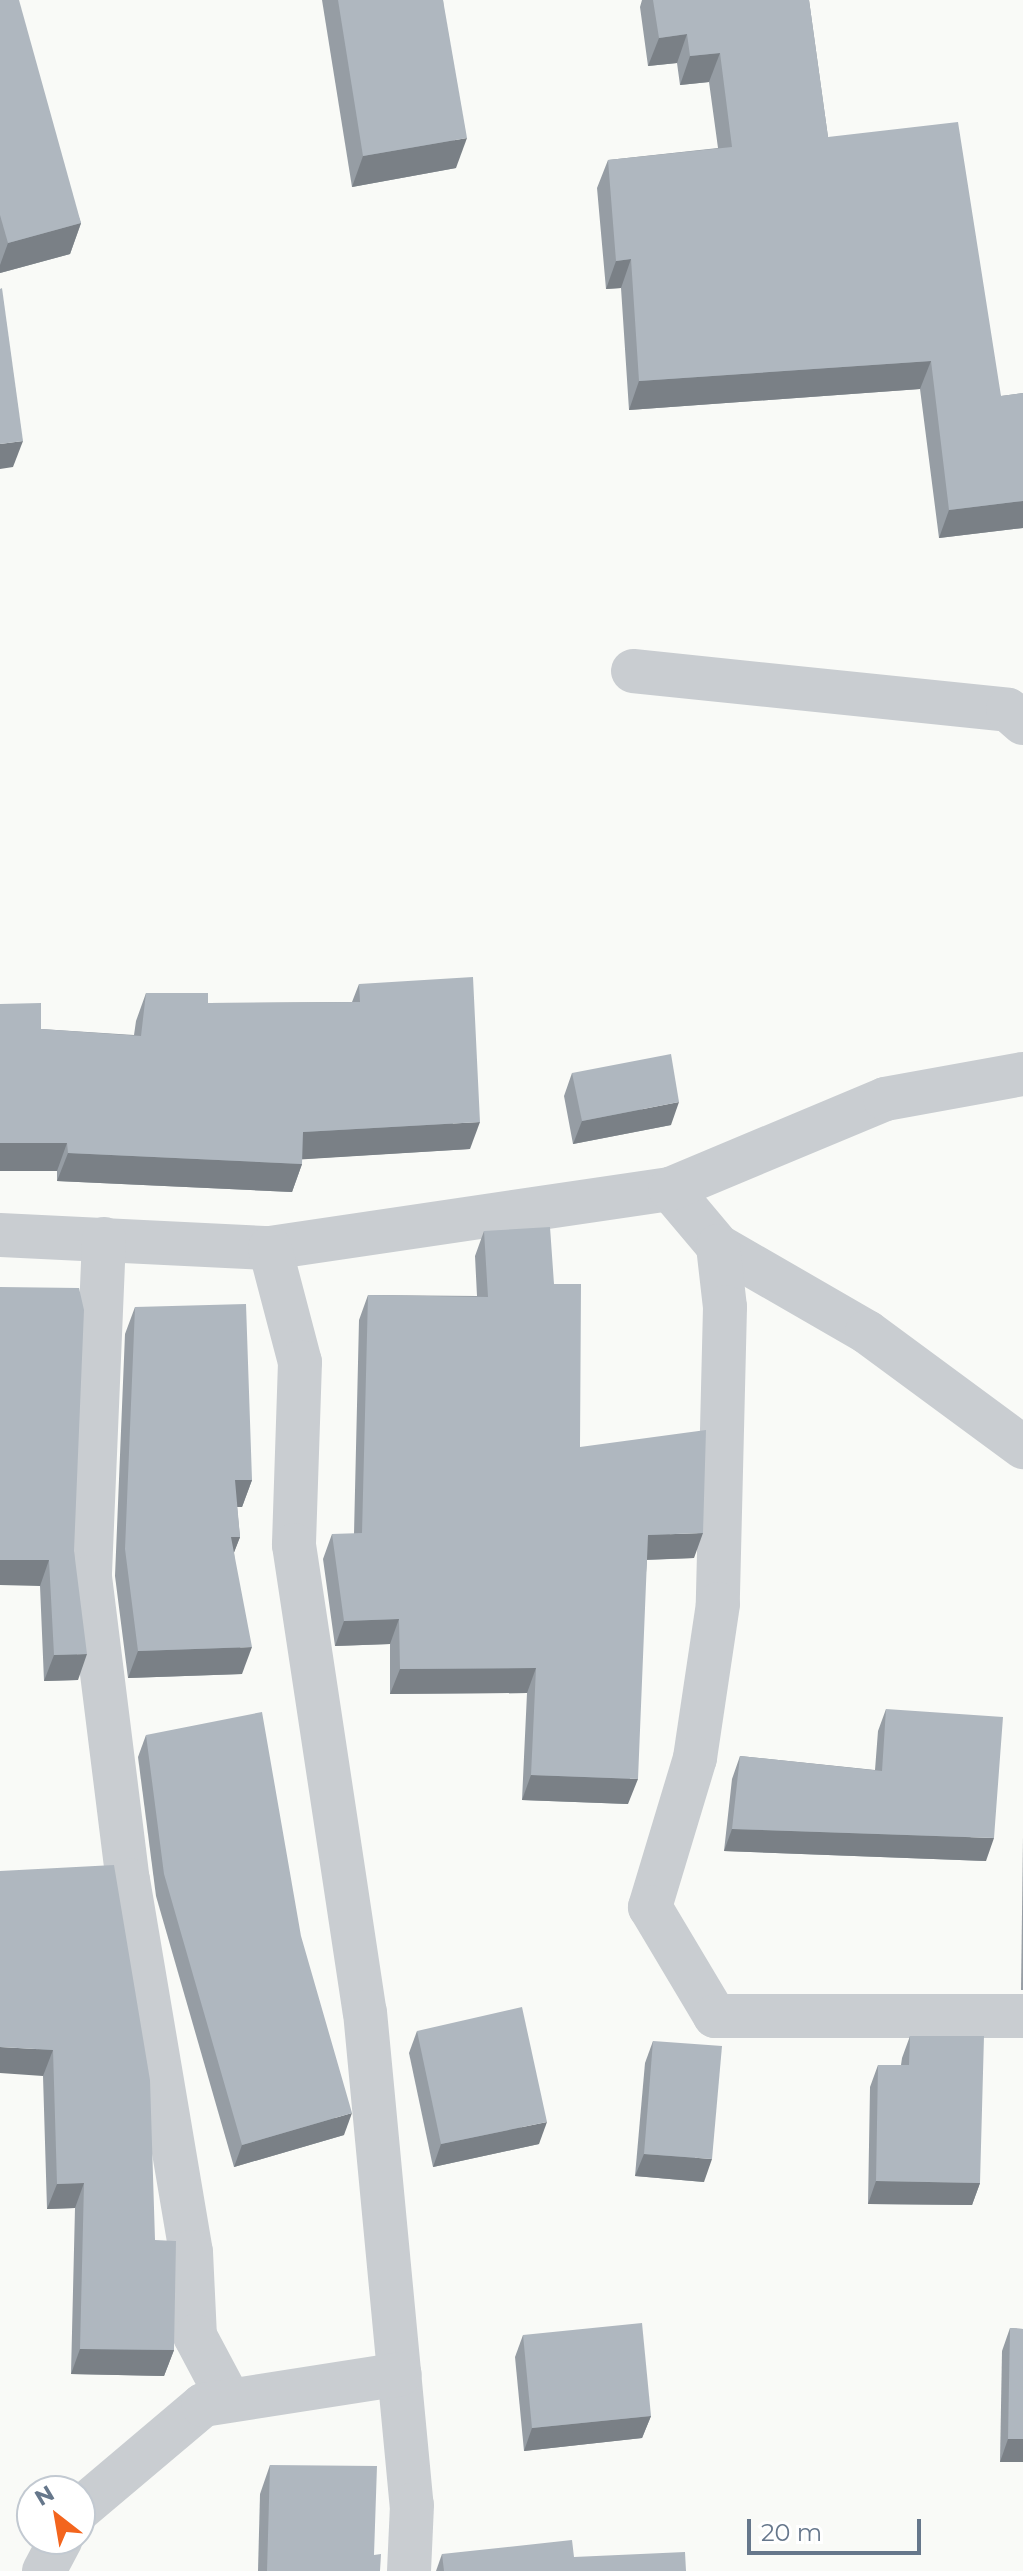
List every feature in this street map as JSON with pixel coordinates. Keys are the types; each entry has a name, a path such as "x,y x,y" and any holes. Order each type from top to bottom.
{"street":[{"path":"633,671 1008,710 1023,723"},
{"path":"0,1235 270,1248 670,1189 885,1099 1023,1074"},
{"path":"670,1189 718,1246 867,1332 1023,1447"},
{"path":"104,1239 90,1577 128,1880 191,2252 195,2336 229,2400"},
{"path":"718,1246 725,1307 718,1604 695,1758 650,1907 715,2016 1023,2016"},
{"path":"270,1248 300,1362 294,1545 365,2012 412,2505 409,2571"},
{"path":"96,2495 203,2405 400,2374"}],"building":[{"path":"0,0 19,0 81,223 8,243 0,215"},
{"path":"338,0 443,0 467,138 363,156"},
{"path":"653,0 809,0 828,137 958,122 1001,396 1023,393 1023,501 949,510 931,361 639,381 631,259 616,261 608,160 732,147 720,53 690,56 687,34 659,38"},
{"path":"0,289 23,441 0,444"},
{"path":"473,977 480,1122 303,1132 302,1164 68,1153 67,1143 0,1143 0,1004 41,1003 41,1029 141,1036 146,993 208,993 208,1003 360,1002 359,984"},
{"path":"671,1054 679,1102 582,1121 572,1073"},
{"path":"550,1227 554,1284 581,1284 580,1447 706,1430 703,1533 648,1535 638,1779 531,1775 536,1668 400,1669 399,1619 344,1621 332,1534 362,1533 368,1295 488,1297 484,1231"},
{"path":"0,1287 79,1288 84,1310 74,1551 87,1654 54,1655 49,1560 0,1560"},
{"path":"246,1304 252,1480 235,1480 240,1537 231,1537 252,1647 138,1651 125,1549 135,1307"},
{"path":"886,1709 1003,1717 994,1838 732,1829 740,1756 882,1771"},
{"path":"262,1712 301,1936 352,2113 242,2145 164,1874 146,1735"},
{"path":"114,1865 150,2080 155,2240 176,2241 174,2350 80,2349 84,2183 57,2184 53,2050 0,2047 0,1871"},
{"path":"522,2007 547,2122 441,2144 417,2031"},
{"path":"910,2036 984,2036 980,2183 876,2181 878,2065 909,2065"},
{"path":"653,2041 722,2046 712,2159 644,2154"},
{"path":"642,2323 651,2416 532,2428 523,2335"},
{"path":"1010,2328 1023,2329 1023,2439 1008,2439"},
{"path":"270,2465 377,2466 374,2555 381,2554 380,2571 267,2571"},
{"path":"572,2540 574,2557 685,2552 686,2571 444,2571 442,2554"}]}
